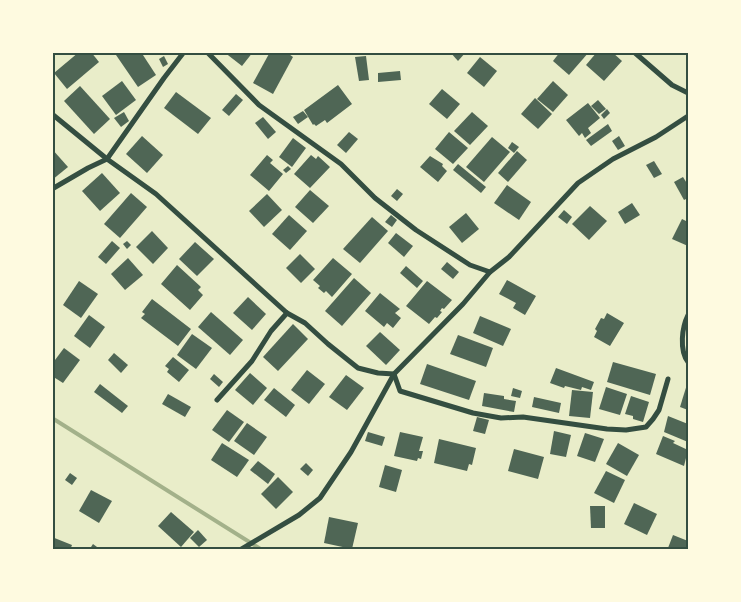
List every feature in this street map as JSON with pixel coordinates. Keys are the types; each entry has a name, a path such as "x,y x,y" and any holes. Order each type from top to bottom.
{"street":[{"path":"52,189 107,159 184,52"},
{"path":"207,52 260,105 342,164 382,204 416,230 470,266 490,272"},
{"path":"634,52 672,85 688,93"},
{"path":"52,114 107,159 156,194 200,236 287,313 305,322 328,344 358,368 378,373 394,374"},
{"path":"240,550 299,515 320,498 351,452 394,374 464,304 490,272 509,257 578,183 613,159 656,137 688,116"},
{"path":"217,400 252,361 271,330 287,313"},
{"path":"688,314 682,347 688,362"},
{"path":"394,374 400,391 473,414 501,418 523,417 626,430 646,427 653,419 659,410 668,379"}],"building":[{"path":"79,52 91,52 99,62 67,89 54,73"},
{"path":"120,52 141,52 156,75 138,87 116,55"},
{"path":"224,52 253,52 242,66"},
{"path":"270,52 286,52 293,57 273,94 253,83"},
{"path":"450,52 466,52 458,61"},
{"path":"560,52 589,52 569,75 553,61"},
{"path":"597,52 612,52 622,61 604,81 586,65"},
{"path":"164,56 168,64 163,67 159,59"},
{"path":"366,56 369,80 359,81 355,57"},
{"path":"480,57 497,71 484,87 467,73"},
{"path":"400,71 401,80 378,82 378,73"},
{"path":"122,81 136,100 116,115 102,96"},
{"path":"553,81 568,95 553,112 537,99"},
{"path":"338,85 352,104 327,123 325,120 316,126 313,125 304,110"},
{"path":"80,86 110,119 94,134 64,101"},
{"path":"442,89 460,104 447,119 429,104"},
{"path":"176,92 211,118 198,134 164,108"},
{"path":"236,94 243,100 229,116 222,110"},
{"path":"535,98 552,114 538,129 521,114"},
{"path":"598,100 606,109 599,114 591,106"},
{"path":"588,103 600,118 588,128 591,133 585,138 582,133 579,136 566,120"},
{"path":"607,109 610,113 604,119 601,115"},
{"path":"303,111 308,117 298,124 293,117"},
{"path":"124,112 129,121 121,127 114,118"},
{"path":"472,112 488,126 470,145 454,131"},
{"path":"263,117 276,132 268,139 255,123"},
{"path":"608,124 612,131 591,146 586,140"},
{"path":"349,132 358,139 346,153 337,145"},
{"path":"449,132 468,148 453,164 435,149"},
{"path":"142,136 163,155 147,173 126,154"},
{"path":"619,136 625,146 618,150 612,141"},
{"path":"492,137 510,152 484,182 466,167"},
{"path":"293,138 306,148 292,167 279,157"},
{"path":"512,142 519,147 514,153 508,148"},
{"path":"52,149 68,167 52,180"},
{"path":"517,151 527,160 508,182 498,173"},
{"path":"267,155 273,160 270,163 283,174 269,191 250,175"},
{"path":"311,155 316,159 318,156 330,167 310,188 294,174"},
{"path":"430,156 443,164 442,166 447,171 438,182 420,167"},
{"path":"654,161 662,174 654,178 646,165"},
{"path":"458,164 486,187 481,193 453,170"},
{"path":"288,166 291,169 286,173 283,170"},
{"path":"102,173 120,193 100,211 82,191"},
{"path":"683,177 688,185 688,198 684,200 674,182"},
{"path":"507,185 531,202 519,220 494,203"},
{"path":"397,189 403,194 397,201 391,196"},
{"path":"310,190 329,206 313,223 295,207"},
{"path":"131,193 147,207 120,238 104,224"},
{"path":"267,194 282,210 264,227 249,211"},
{"path":"632,203 640,215 625,224 618,212"},
{"path":"590,206 607,221 589,240 572,224"},
{"path":"564,210 572,217 567,224 558,217"},
{"path":"466,213 479,229 462,243 449,227"},
{"path":"289,215 307,231 290,250 272,234"},
{"path":"391,215 397,220 392,227 385,222"},
{"path":"372,217 388,231 360,263 343,249"},
{"path":"682,219 688,222 688,246 672,239"},
{"path":"152,231 168,248 153,264 136,247"},
{"path":"396,233 413,246 404,257 388,243"},
{"path":"112,241 120,248 106,264 98,257"},
{"path":"127,241 131,245 127,249 123,244"},
{"path":"195,242 214,259 197,276 179,259"},
{"path":"300,254 315,269 301,283 286,268"},
{"path":"128,258 143,275 125,290 111,274"},
{"path":"333,258 352,274 332,297 326,291 324,293 318,288 320,286 313,280"},
{"path":"447,262 459,272 453,279 441,269"},
{"path":"177,265 201,287 198,290 203,295 190,310 161,284"},
{"path":"406,266 423,281 417,288 400,273"},
{"path":"354,278 371,293 342,326 325,311"},
{"path":"507,280 536,296 525,315 513,308 516,303 499,294"},
{"path":"79,281 98,294 81,318 63,305"},
{"path":"427,281 452,300 444,309 442,308 440,311 442,312 429,324 406,306"},
{"path":"380,293 400,309 395,313 401,318 393,328 387,323 384,327 365,311"},
{"path":"248,297 266,314 252,330 233,313"},
{"path":"152,299 191,329 178,346 141,318 145,314 142,312"},
{"path":"211,312 243,340 230,355 198,327"},
{"path":"607,313 624,323 610,346 594,337 597,331 595,329 601,318 604,319"},
{"path":"89,315 105,327 90,348 74,336"},
{"path":"480,316 511,329 503,346 473,333"},
{"path":"293,324 308,339 278,371 263,357"},
{"path":"380,332 400,350 386,365 366,346"},
{"path":"192,334 212,348 196,369 177,355"},
{"path":"458,335 493,348 486,367 450,354"},
{"path":"64,348 80,360 63,383 52,376 52,364"},
{"path":"114,353 128,365 121,373 108,360"},
{"path":"173,357 189,370 179,382 167,372 169,369 165,366"},
{"path":"613,362 656,374 650,395 607,382"},
{"path":"427,364 476,381 469,400 420,384"},
{"path":"556,368 594,382 591,390 582,387 581,390 565,386 564,388 550,383"},
{"path":"307,370 325,384 309,404 291,390"},
{"path":"250,373 267,388 253,405 235,390"},
{"path":"214,374 223,382 219,387 210,379"},
{"path":"346,375 364,388 347,410 329,397"},
{"path":"688,381 688,410 680,407"},
{"path":"100,384 128,406 122,413 94,392"},
{"path":"606,387 627,394 620,415 599,409"},
{"path":"274,388 295,405 286,417 264,400"},
{"path":"513,388 522,391 520,398 511,396"},
{"path":"572,390 593,392 590,418 569,416"},
{"path":"484,393 504,396 504,399 516,401 514,412 482,406"},
{"path":"168,394 191,407 185,417 162,404"},
{"path":"631,396 649,402 643,422 625,414"},
{"path":"534,397 561,403 559,413 532,407"},
{"path":"227,410 244,422 229,442 212,430"},
{"path":"668,416 688,424 688,442 664,432"},
{"path":"477,417 489,420 485,434 473,431"},
{"path":"247,423 267,437 254,455 234,441"},
{"path":"554,431 571,435 566,457 550,454"},
{"path":"368,432 385,437 382,446 365,441"},
{"path":"400,432 423,437 419,451 423,451 421,459 418,458 417,461 394,456"},
{"path":"585,433 604,439 595,462 577,456"},
{"path":"663,436 675,441 673,443 688,450 684,466 656,454"},
{"path":"439,439 476,448 472,465 469,464 467,471 434,463"},
{"path":"222,443 249,460 237,477 211,460"},
{"path":"618,443 639,455 627,476 606,464"},
{"path":"514,449 544,457 538,479 508,471"},
{"path":"258,461 275,474 268,484 250,470"},
{"path":"306,463 313,470 308,476 300,469"},
{"path":"385,465 402,470 396,492 379,487"},
{"path":"606,471 625,480 614,503 594,493"},
{"path":"70,473 77,478 72,485 65,480"},
{"path":"278,477 293,492 276,509 261,494"},
{"path":"91,490 112,501 99,523 79,511"},
{"path":"634,503 657,514 647,535 624,524"},
{"path":"590,506 605,506 605,528 591,528"},
{"path":"171,512 194,532 181,547 158,526"},
{"path":"329,517 358,523 352,549 324,543"},
{"path":"198,530 207,540 199,547 190,538"},
{"path":"673,535 688,541 686,550 668,548"},
{"path":"52,537 72,545 70,550 52,550"},
{"path":"93,544 101,550 89,550"}],"waterway":[{"path":"52,418 262,550"}]}
